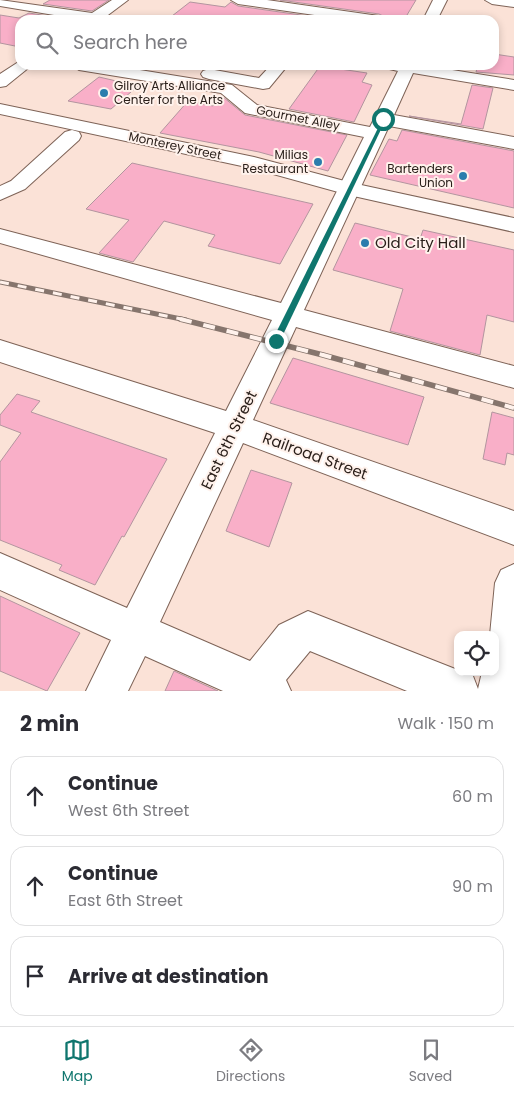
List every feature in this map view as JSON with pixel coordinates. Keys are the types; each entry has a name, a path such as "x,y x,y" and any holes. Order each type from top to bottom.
{"street":[{"path":"99,15 121,0"},
{"path":"238,0 344,15"},
{"path":"432,15 440,0"},
{"path":"492,0 514,3"},
{"path":"0,2 71,15"},
{"path":"0,82 17,70"},
{"name":"Gourmet Alley","path":"110,70 226,89 251,109 514,143"},
{"path":"186,70 263,84 273,70"},
{"name":"East 6th Street","path":"107,691 380,127 401,70"},
{"path":"426,70 514,85"},
{"name":"Monterey Street","path":"0,109 254,163 349,189 514,225"},
{"name":"Monterey Street","path":"0,120 246,173 349,189"},
{"path":"0,194 18,185 72,136"},
{"path":"0,236 514,377"},
{"name":"Railroad Street","path":"0,351 235,427 514,528"},
{"path":"0,571 263,688 293,639 308,631 458,691"},
{"path":"498,691 508,652 514,583"}],"building":[{"path":"50,0 109,0 92,11 43,4"},
{"path":"280,0 416,0 407,15 379,14"},
{"path":"190,2 225,7 231,2 238,6 301,15 173,15"},
{"path":"29,13 42,15 25,15"},
{"path":"0,15 15,17 15,46 0,43"},
{"path":"499,55 514,57 514,75 476,72 477,70 499,70"},
{"path":"317,70 347,70 367,73 362,82 372,85 354,122 289,109"},
{"name":"Gilroy Arts Alliance Center for the Arts","path":"99,77 138,86 111,109 68,101"},
{"path":"472,85 493,88 483,129 409,116 461,124"},
{"path":"223,97 245,115 347,135 328,171 259,152 160,133 188,101 213,106"},
{"path":"402,130 514,151 514,208 370,175 389,139 397,141"},
{"path":"132,163 313,204 280,264 208,246 215,235 164,221 133,262 99,253 129,220 86,209"},
{"path":"355,223 420,239 423,230 514,250 514,322 487,315 480,355 390,331 403,289 333,270"},
{"path":"293,358 424,397 408,445 270,403"},
{"path":"17,394 40,401 31,412 167,459 95,585 59,570 62,565 0,540 0,462 21,433 0,425 0,415"},
{"path":"492,412 514,418 514,455 507,453 505,465 483,459"},
{"path":"251,470 292,483 269,547 226,531"},
{"path":"0,596 80,633 47,691 0,671"},
{"path":"174,671 218,691 165,691"}],"railway":[{"path":"0,282 186,320"},
{"path":"180,319 323,355 514,408"}],"place":[{"name":"Gilroy Arts Alliance Center for the Arts","path":"104,93"},
{"name":"Milias Restaurant","path":"318,162"},
{"name":"Bartenders Union","path":"463,176"},
{"name":"Old City Hall","path":"365,243"}],"route":[{"path":"276,341 383,119"}]}
